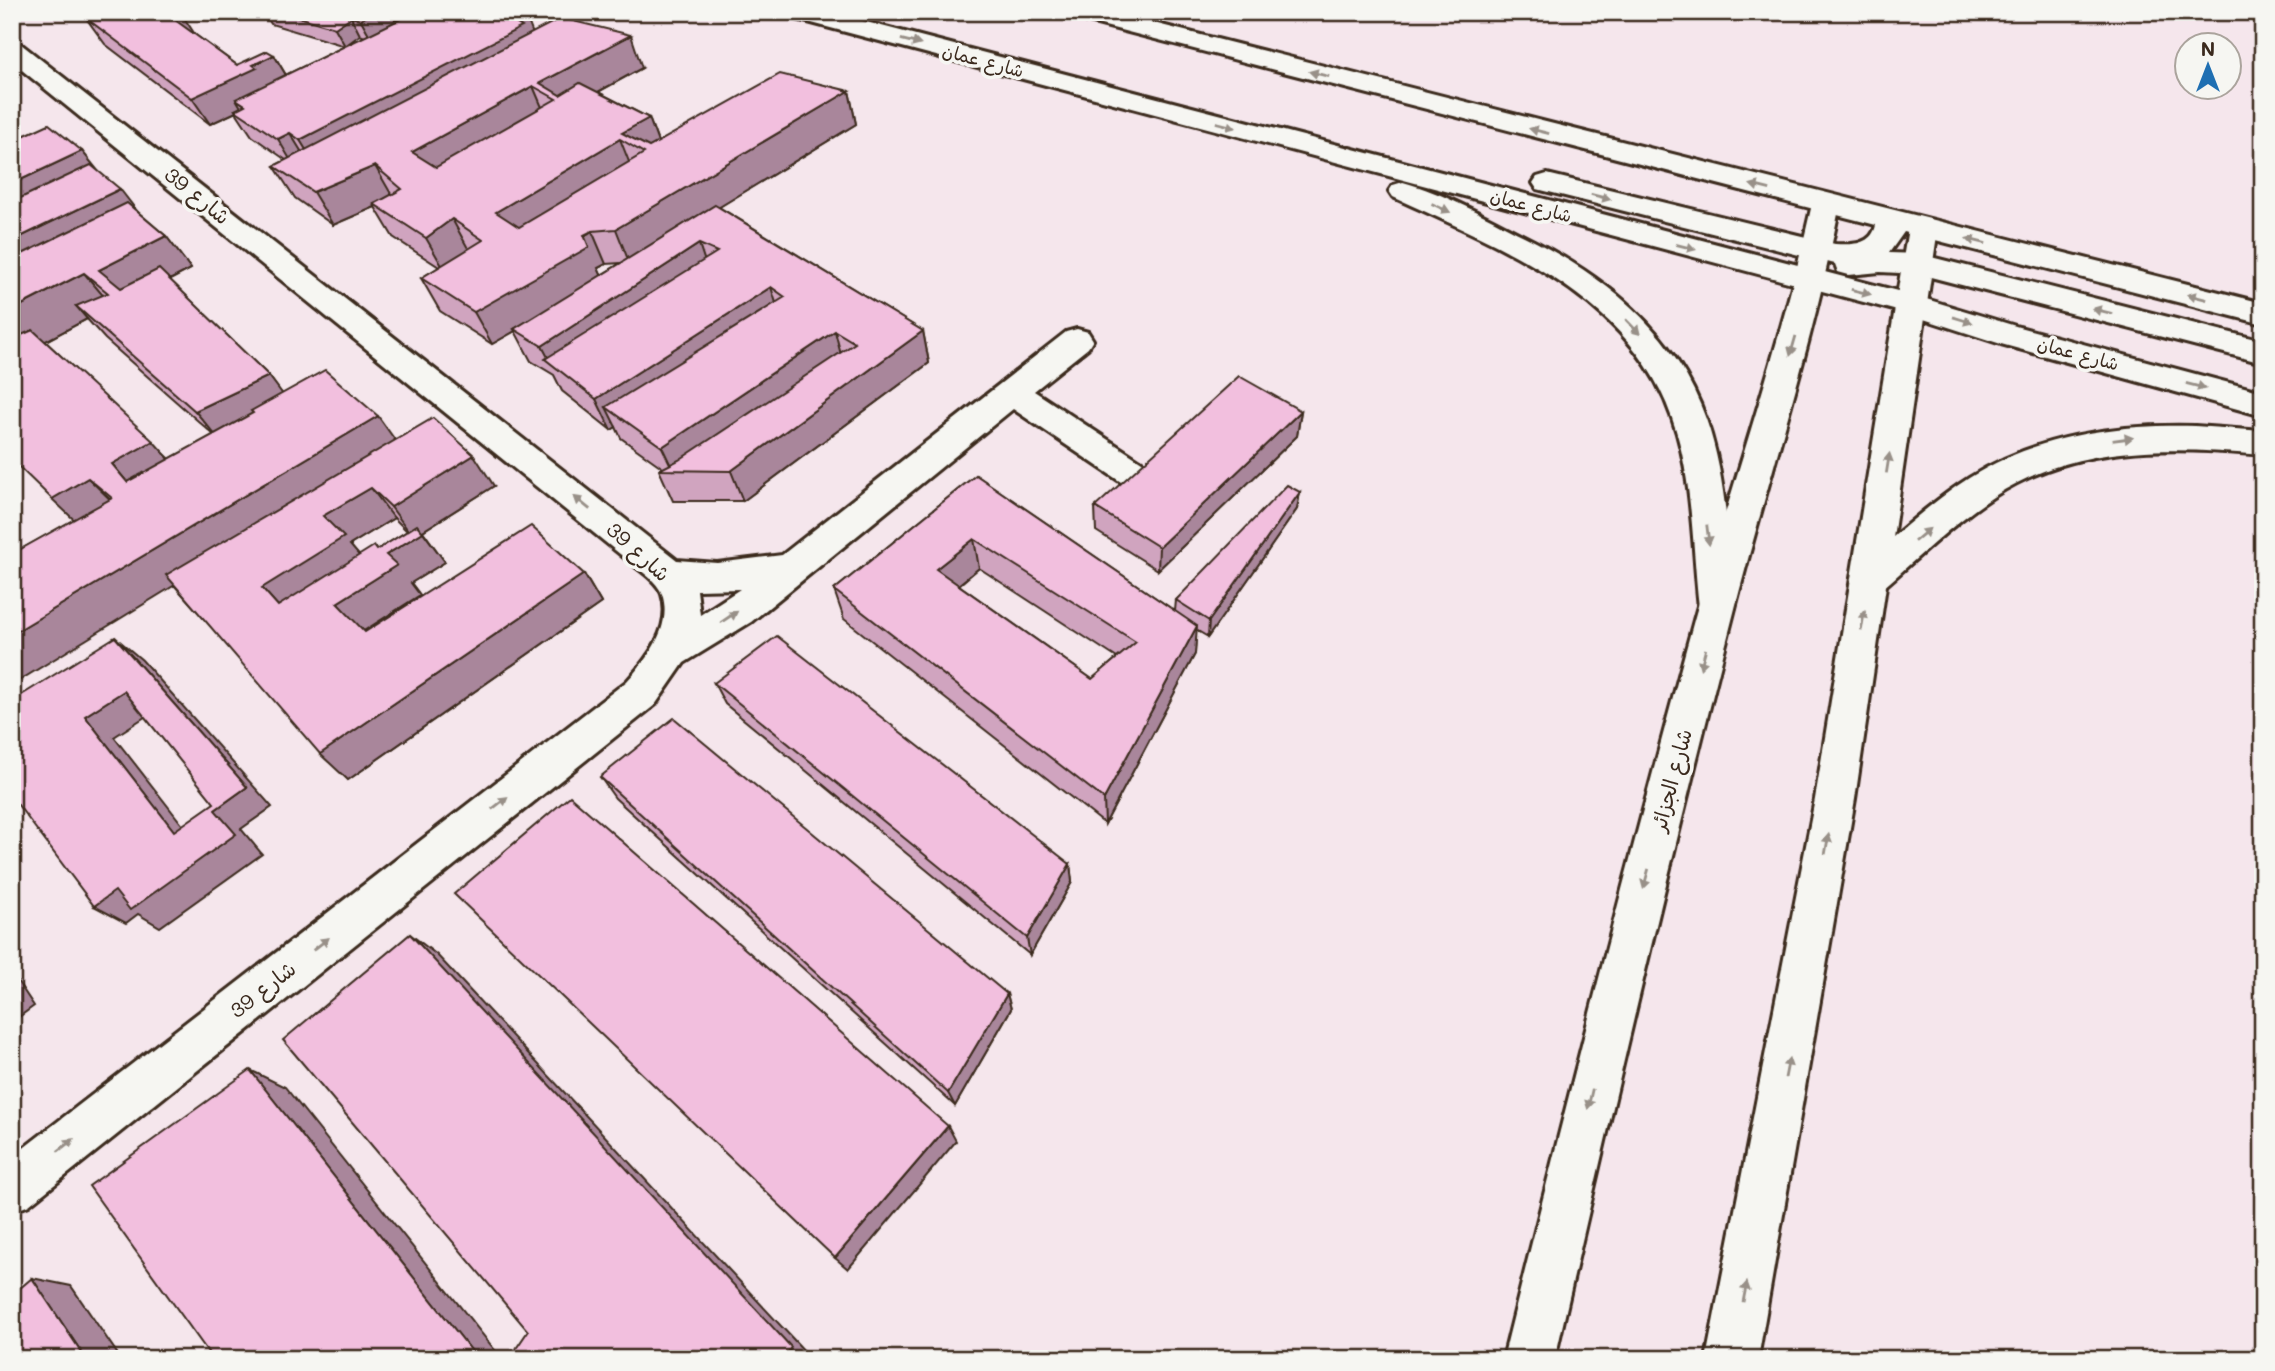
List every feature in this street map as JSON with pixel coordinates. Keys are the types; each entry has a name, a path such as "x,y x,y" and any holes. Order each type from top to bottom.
{"main road":[{"name":"شارع عمان","path":"798,12 1312,148 1814,265 1913,305 2263,404"},
{"path":"1079,12 2263,314"},
{"name":"شارع 39","path":"12,49 645,553 667,574 680,593 681,611 671,652 658,673 640,693 12,1188"},
{"path":"1128,100 1203,100 1243,106 1814,265 1880,262 1919,264 2263,352"},
{"path":"1312,148 1541,255 1577,277 1637,330 1675,382 1689,416 1700,461 1717,607"},
{"name":"شارع الجزائر","path":"1529,1359 1606,1033 1717,607 1814,265 1826,204"},
{"path":"1814,265 1866,252 1886,240 1891,230 1891,220"},
{"path":"1732,1359 1835,799 1923,228"},
{"path":"671,652 738,611 787,569 1077,340"},
{"path":"1011,392 1133,473"},
{"path":"1870,579 1964,499 2000,476 2045,458 2085,445 2134,438 2186,436 2263,443"},
{"path":"667,574 717,576 787,569"}],"building":[{"path":"100,12 179,12 181,13 171,17 237,65 267,51 274,55 253,65 257,68 192,98 86,18"},
{"path":"282,12 372,12 361,20 351,17 335,28"},
{"path":"415,12 518,12 526,16 514,22 522,27 300,140 290,133 278,139 235,110 245,105 236,99"},
{"path":"561,18 631,35 540,83 560,95 580,83 649,118 622,133 649,147 780,74 849,91 616,229 592,231 584,235 589,247 474,312 421,278 483,240 452,219 426,238 374,204 402,189 375,166 313,192 274,166","holes":["533,86 556,99 436,167 412,152","620,139 644,153 519,227 496,212"]},
{"path":"49,124 82,151 12,184 12,141"},
{"path":"91,165 120,189 12,241 12,202"},
{"path":"127,203 166,236 99,270 121,288 159,269 269,376 195,411 76,306 108,293 84,273 12,310 12,259"},
{"path":"715,205 923,331 731,471 659,470 679,460 855,343 835,331 662,447 606,407 785,297 771,287 596,399 545,359 717,252 699,244 542,346 514,329"},
{"path":"33,330 153,441 112,464 127,482 325,370 378,416 12,634 12,554 112,498 88,478 52,499 12,460 12,339"},
{"path":"1239,376 1301,411 1159,547 1095,507"},
{"path":"433,418 474,455 391,507 371,488 323,516 344,537 262,588 278,606 374,546 377,550 417,525 423,532 386,555 397,565 337,603 365,632 531,526 584,574 320,754 166,575"},
{"path":"976,475 1197,626 1104,799 834,590","holes":["974,539 1136,642 1092,679 936,569"]},
{"path":"1287,485 1300,492 1209,621 1176,600"},
{"path":"777,636 1070,864 1027,938 714,683"},
{"path":"115,637 247,787 215,810 236,834 130,910 115,891 94,906 12,797 12,701","holes":["124,691 214,803 174,831 85,716"]},
{"path":"674,718 1007,994 948,1093 600,777"},
{"path":"570,796 948,1126 835,1258 454,894"},
{"path":"410,934 791,1347 785,1359 509,1359 528,1331 283,1040"},
{"path":"250,1070 478,1359 213,1359 89,1186"},
{"path":"32,1278 86,1359 12,1359 12,1295"}]}
